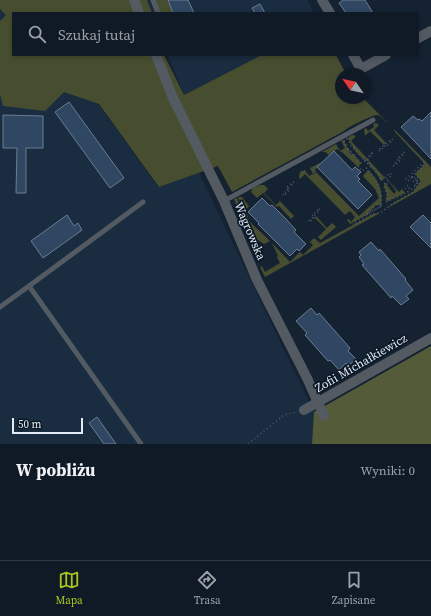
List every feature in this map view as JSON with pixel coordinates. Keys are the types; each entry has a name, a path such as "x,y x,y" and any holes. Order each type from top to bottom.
{"street":[{"path":"134,0 139,12"},
{"path":"322,0 329,12"},
{"path":"419,37 431,31"},
{"name":"Wagrowska","path":"156,56 173,98 224,201 256,280 324,416"},
{"path":"354,56 361,69 384,56"},
{"name":"Zofii Michałkiewicz","path":"304,410 431,338"}],"lane":[{"path":"153,0 158,12"},
{"path":"224,201 373,120"},
{"path":"0,307 143,202"},
{"path":"29,286 141,444"}],"path":[{"path":"348,138 352,146 363,159 368,160 371,167 379,175 382,181 390,172 392,174 386,180 389,182 387,184 385,182 384,186 387,194 386,202 408,192 405,188 408,185 410,190 413,189 418,181 413,177 408,181 406,179 424,162 423,166 415,174 421,181 414,192 395,202 380,213 373,214 354,225 353,223 366,215 377,204 380,206 382,194 375,178 366,168 362,171 358,167 361,163 348,149 344,140 348,138"},
{"path":"392,139 393,140 386,147 385,146 380,151 378,150 386,143 387,144 392,139"},
{"path":"404,152 405,153 400,158 401,160 394,166 393,165 398,160 397,159 404,152"},
{"path":"413,177 415,185"},
{"path":"293,182 294,183 284,196 283,194 288,190 286,188 293,182"},
{"path":"319,209 320,210 315,215 316,216 310,222 308,221 314,216 312,215 319,209"},
{"path":"248,444 284,415 304,410"}],"shaded area":[{"path":"0,0 12,12 12,56 64,56 158,187 199,173 314,412 312,444 0,444"},
{"path":"147,0 307,0 313,12 152,12"},
{"path":"168,56 260,56 184,95"}],"green space":[{"path":"0,0 147,0 152,12 12,12 12,56 164,56 184,95 260,56 337,56 343,68 335,68 335,104 369,104 381,116 375,115 355,124 232,192 218,166 159,187 99,104 64,92 45,111 3,106 0,94 0,21 6,15 0,9"},
{"path":"155,0 168,0 173,12 160,12"},
{"path":"376,123 379,125 374,130 386,143 384,145 370,131 365,136 364,130 366,128 368,131 374,127 373,124"},
{"path":"394,129 431,167 431,184 386,209 413,192 421,181 415,174 424,163 395,132"},
{"path":"352,135 356,136 351,141 385,178 381,181 368,161 361,157 353,148 348,138"},
{"path":"344,140 350,154 354,155 361,163 358,167 337,149 329,155 322,152 336,144 340,151 345,148 341,141"},
{"path":"322,162 315,170 316,171 313,174 310,168"},
{"path":"305,170 309,176 313,174 312,175 316,172 359,216 379,198 375,189 363,176 368,170 375,178 381,190 381,206 377,204 366,215 350,224 347,220 349,219 351,222 355,217 350,211 345,215 305,174 300,179 299,176 300,172"},
{"path":"387,179 399,192 402,189 405,193 386,202 387,194 384,186 385,183 394,194 396,191"},
{"path":"264,185 268,189 264,193 276,205 280,201 294,216 291,219 279,206 277,207 263,193 257,198 251,192 253,188"},
{"path":"238,197 242,197 249,206 246,210 249,221 270,241 264,244 252,236"},
{"path":"237,198 255,249 253,250 234,199"},
{"path":"380,213 265,277 260,267 262,266 265,272 280,263 272,243 290,262 300,252 303,255 313,245 310,242 314,238 320,243 373,214"},
{"path":"316,216 327,228 332,223 336,227 321,240 318,237 326,229 315,218"},
{"path":"431,346 431,444 312,444 314,412"}],"building":[{"path":"168,0 188,0 194,12 173,12"},
{"path":"343,0 365,0 372,12 345,12 339,3"},
{"path":"260,4 264,12 254,12 252,8"},
{"path":"69,102 124,178 110,188 55,112"},
{"path":"431,112 431,159 401,127 413,116 422,121"},
{"path":"3,115 43,116 43,148 26,148 26,193 16,193 17,148 3,148"},
{"path":"334,151 352,170 355,167 361,172 357,176 360,179 358,181 372,195 358,209 317,167"},
{"path":"262,198 270,206 272,205 285,218 296,230 294,232 306,244 299,251 297,249 290,256 248,212"},
{"path":"67,215 74,226 78,223 82,230 43,258 31,241"},
{"path":"423,215 431,223 431,248 410,227"},
{"path":"371,242 379,251 380,249 406,279 405,280 413,290 406,296 409,299 401,305 392,296 391,298 362,265 364,264 359,257 361,255 359,252"},
{"path":"311,308 317,315 319,313 350,348 348,351 356,359 348,366 346,363 339,370 330,360 328,361 305,335 307,333 296,321"},
{"path":"97,417 116,444 104,444 89,423"}]}
